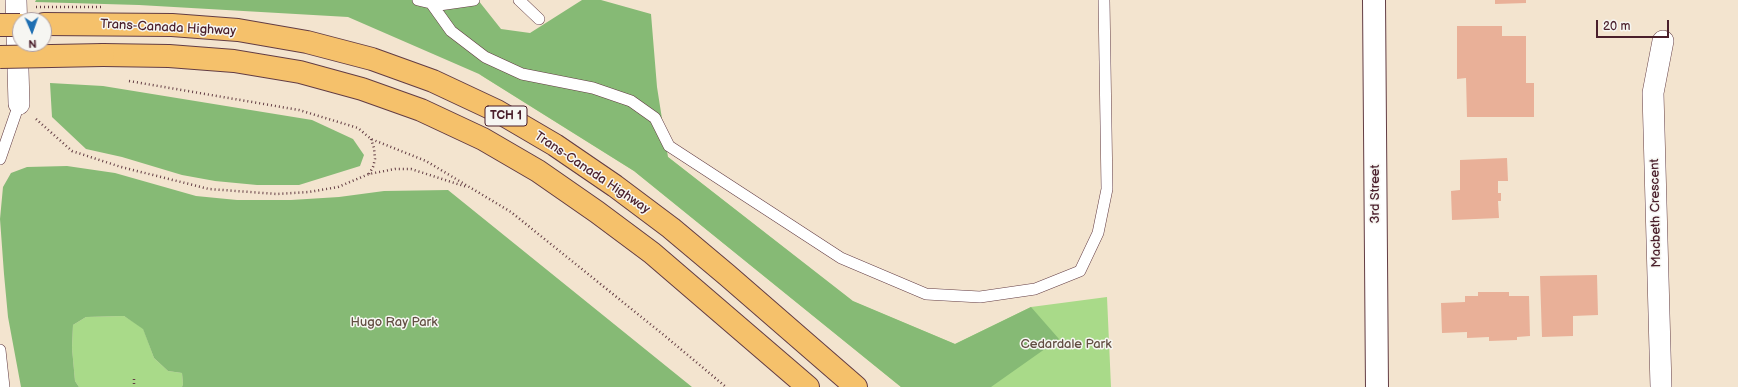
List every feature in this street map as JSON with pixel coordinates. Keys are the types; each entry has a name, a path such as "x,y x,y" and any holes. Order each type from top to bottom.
{"highway":[{"path":"0,25 22,11"},
{"name":"Trans-Canada Highway","path":"52,23 101,16 172,25 238,30 307,42 372,59 433,81 497,112 555,145 615,186 671,228 856,387"},
{"name":"TCH 1","path":"0,57 103,55 169,56 234,61 300,72 377,94 421,110 476,136 538,171 597,212 652,253 808,387"}],"street":[{"name":"3rd Street","path":"1374,0 1377,387"},
{"path":"19,104 22,11"},
{"name":"Macbeth Crescent","path":"1661,387 1653,92 1663,41"}],"lane":[{"path":"418,0 439,5 474,0"},
{"path":"519,0 539,19"},
{"path":"431,3 451,31 485,57 522,74 593,88 631,101 655,118 669,146 841,258 926,294 980,297 1036,289 1080,271 1098,233 1107,189 1104,0"},
{"path":"0,159 19,104"},
{"path":"0,350 4,387"}],"path":[{"path":"22,11 101,16"},
{"path":"124,80 299,110 358,128 371,139 426,161 511,212 654,326 726,387"},
{"path":"19,104 72,151 121,167 209,189 277,194 309,192 338,187 369,174 383,170 410,169 472,188"},
{"path":"369,174 375,159 371,139"},
{"path":"134,379 134,387"}],"green space":[{"path":"36,0 478,0 501,29 530,33 582,0 601,0 651,14 657,87 668,157 853,301 955,344 1031,307 1059,339 991,387 901,387 634,171 479,74 348,17 139,5 35,2"},
{"name":"Cedardale Park","path":"479,74 668,157 852,301 955,344 1031,307 1107,297 1111,387 901,387 634,171"},
{"path":"50,83 103,86 312,120 353,139 364,155 360,166 299,185 257,185 215,181 182,175 122,157 86,149 52,117"},
{"name":"Hugo Ray Park","path":"67,166 115,173 196,196 237,200 291,200 339,197 384,191 448,190 692,387 182,387 182,373 168,371 154,358 143,329 124,316 86,317 73,325 72,348 75,381 79,387 21,387 8,317 4,274 0,219 3,187 11,173 27,167"},
{"path":"124,316 143,328 154,358 168,371 182,373 182,387 79,387 75,381 72,348 73,325 86,317"}],"building":[{"path":"1495,0 1526,0 1526,3 1495,4"},
{"path":"1457,26 1502,26 1502,36 1526,36 1526,83 1534,83 1534,117 1467,117 1466,78 1457,79"},
{"path":"1507,158 1508,181 1498,181 1498,193 1501,193 1501,201 1498,201 1499,218 1452,220 1451,191 1460,190 1460,160"},
{"path":"1597,275 1598,315 1573,316 1573,336 1542,337 1540,276"},
{"path":"1478,292 1509,292 1509,296 1529,296 1530,336 1517,337 1517,340 1489,341 1489,337 1467,338 1467,332 1442,333 1441,303 1465,302 1465,296 1478,296"}]}
